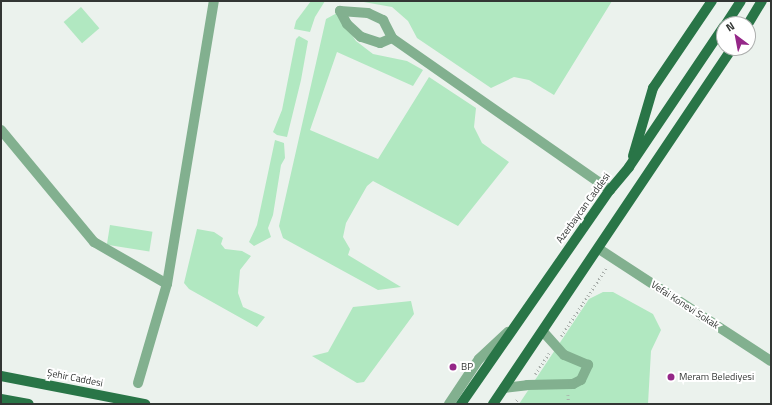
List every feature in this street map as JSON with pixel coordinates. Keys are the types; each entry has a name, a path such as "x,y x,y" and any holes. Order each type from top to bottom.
{"main road":[{"path":"629,168 654,88 712,1"},
{"name":"Azerbaycan Caddesi","path":"731,16 741,1"},
{"path":"753,16 762,1"},
{"name":"Azerbaycan Caddesi","path":"461,404 508,332 610,190 629,168 716,38"},
{"path":"493,404 599,249 727,56"},
{"name":"Şehir Caddesi","path":"1,376 145,404"},
{"path":"1,399 29,404"}],"street":[{"path":"138,383 167,284 214,1"},
{"path":"392,38 380,43 361,37 348,24 340,11 368,13 383,20 392,38 610,190"},
{"path":"1,130 94,242 167,284"},
{"name":"Vefai Konevi Sokak","path":"599,249 771,361"},
{"path":"449,404 479,358 508,332"},
{"path":"504,388 527,385 573,384 581,380 588,365 568,358 554,346 543,332"}],"path":[{"path":"514,404 614,259"},
{"path":"567,392 569,404"}],"green space":[{"path":"311,1 325,1 315,17 310,32 294,29 296,21"},
{"path":"358,1 612,1 554,95 529,80 514,77 491,88 417,38 408,21 392,7"},
{"path":"81,7 99,28 82,43 64,22"},
{"path":"337,13 356,41 373,54 407,61 423,70 413,86 337,52 310,130 378,159 429,77 476,108 474,127 482,143 509,162 458,226 373,181 367,186 346,223 343,237 350,249 348,255 401,287 378,290 283,238 279,226 326,19"},
{"path":"299,36 308,41 301,80 287,137 277,135 273,132 282,110 296,39"},
{"path":"275,140 284,143 285,158 281,165 273,215 268,228 271,237 254,246 249,242 257,225"},
{"path":"110,225 152,232 149,251 107,245"},
{"path":"197,229 214,232 223,238 221,244 225,249 242,251 251,256 240,270 238,293 243,307 265,317 257,327 189,289 184,283"},
{"path":"603,292 613,292 653,314 661,330 651,351 648,404 519,404 589,299"},
{"path":"411,301 414,314 364,382 357,383 312,356 328,352 353,307"}],"place":[{"name":"BP","path":"453,367"},
{"name":"Meram Belediyesi","path":"671,377"}]}
